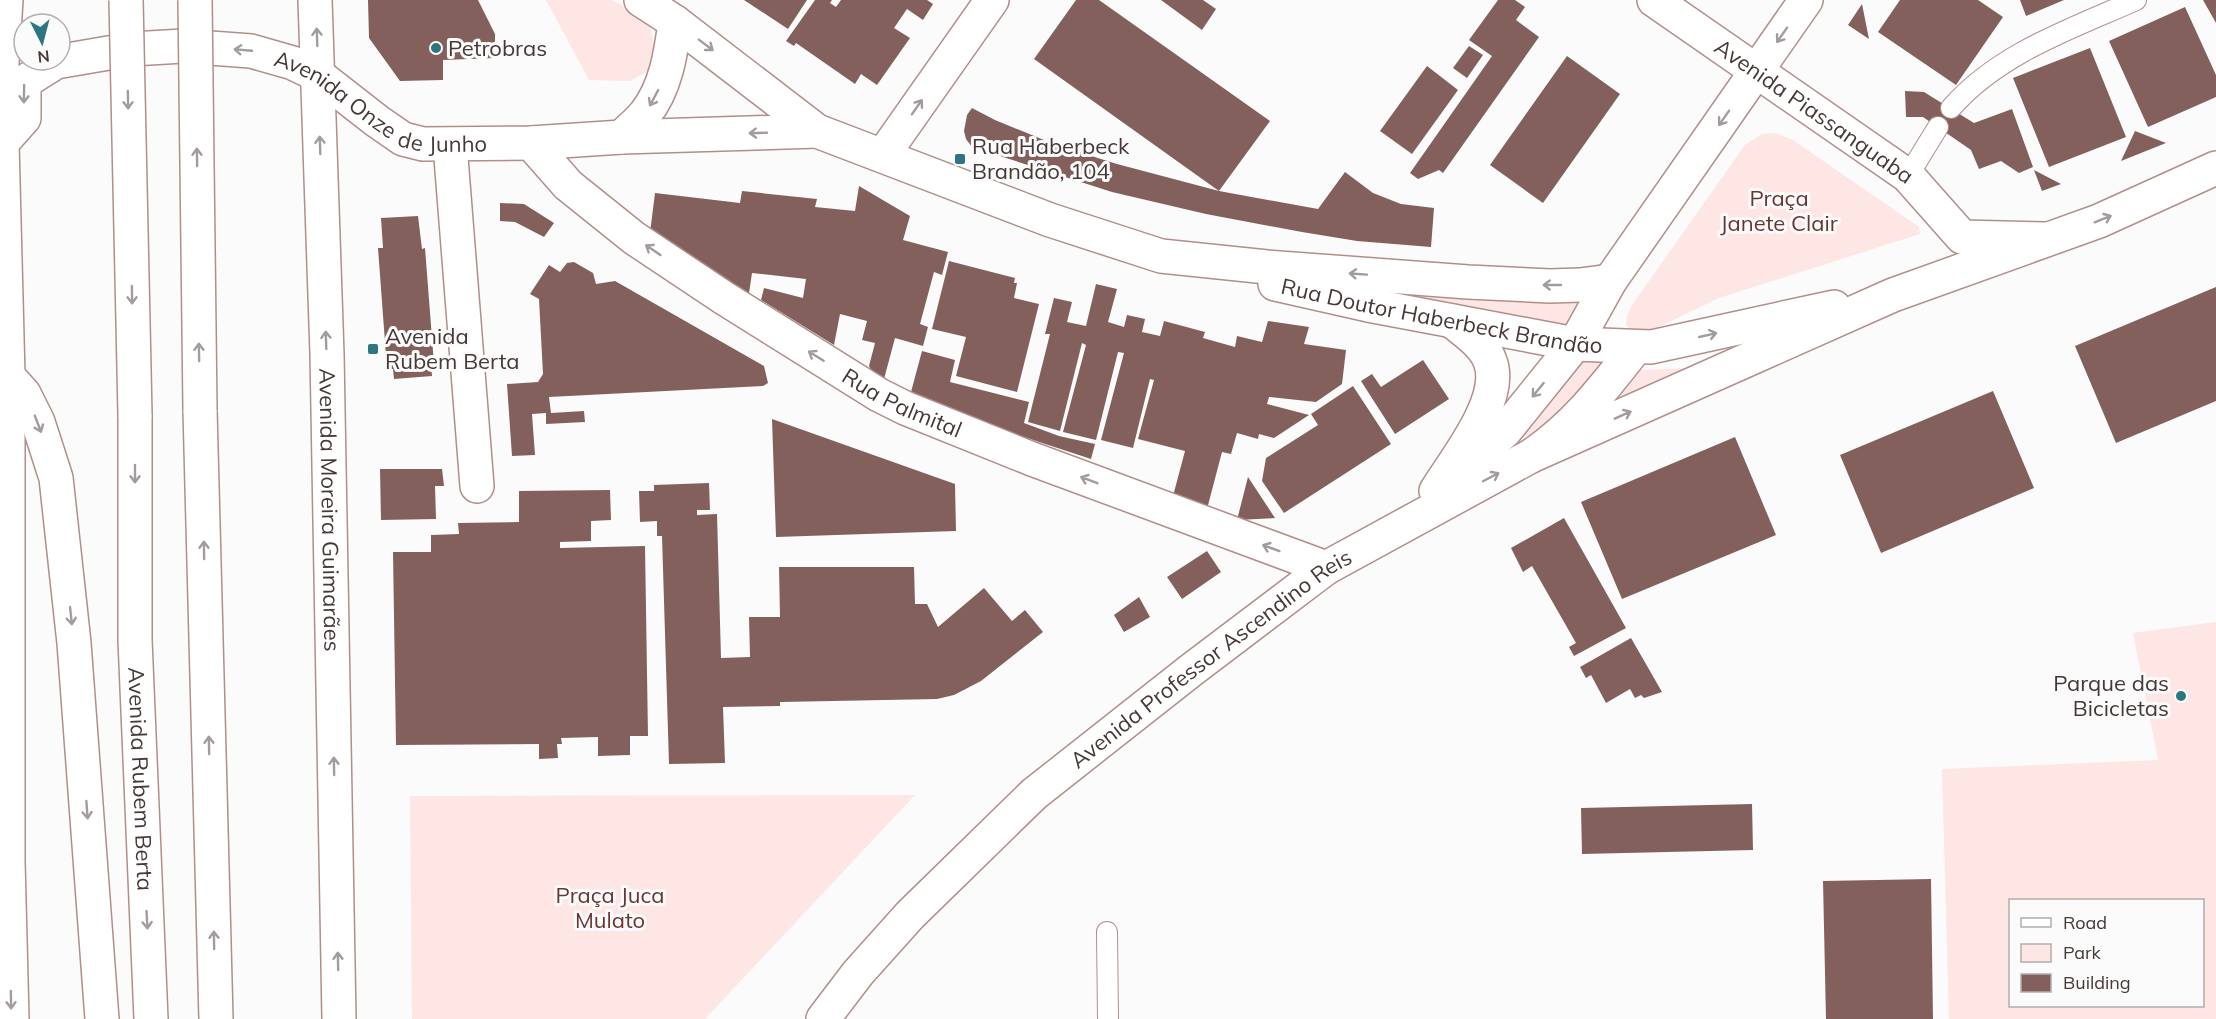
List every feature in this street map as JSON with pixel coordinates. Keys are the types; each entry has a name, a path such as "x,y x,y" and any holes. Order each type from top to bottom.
{"main road":[{"path":"6,0 1,79 8,376 4,861 12,1019"},
{"name":"Avenida Rubem Berta","path":"126,0 135,415 135,640 151,1019"},
{"path":"195,0 200,410 216,1019"},
{"name":"Avenida Moreira Guimarães","path":"315,0 327,354 339,1019"},
{"name":"Rua Doutor Haberbeck Brandão","path":"641,0 675,22 817,131 1050,220 1161,256 1267,267 1262,281 1368,306 1575,344 1651,347 1805,312 1893,295"},
{"path":"884,155 992,0"},
{"name":"Avenida Piassanguaba","path":"1654,0 1908,176 1962,237"},
{"path":"1384,535 1506,431 1575,344 1610,281 1806,0"},
{"path":"622,137 646,114 657,95 670,58 675,22"},
{"name":"Avenida Onze de Junho","path":"1,144 24,118 24,82 56,62 132,49 183,46 251,51 293,63 318,75 376,121 403,139 423,144 531,143 622,137 817,131"},
{"name":"Rua Palmital","path":"531,143 568,185 634,238 724,298 879,395 905,408 1032,459 1326,568"},
{"path":"450,145 477,486"},
{"path":"1531,456 1893,295 2116,214 2216,168"},
{"path":"1930,282 1962,237 2048,239"},
{"path":"1267,267 1513,284 1581,285 1610,281"},
{"path":"1436,491 1486,410 1492,390 1493,372 1490,360 1477,342 1452,321"},
{"name":"Avenida Professor Ascendino Reis","path":"823,1019 858,973 910,915 1034,794 1326,568 1531,456 1553,441 1592,404 1636,347"},
{"path":"8,376 24,394 38,422 56,478 74,643 102,1019"},
{"path":"215,980 228,1019"}],"lane":[{"path":"1950,108 1981,78 2007,60 2136,0"},
{"path":"1908,176 1938,128"},
{"path":"1107,932 1108,1019"}],"green space":[{"path":"546,0 612,0 648,19 654,44 648,71 630,81 589,80"},
{"name":"Praça Janete Clair","path":"1775,133 1793,140 1919,227 1920,234 1719,298 1637,335 1626,325 1632,305 1745,145 1762,134"},
{"path":"1290,272 1600,287 1572,338"},
{"path":"1581,360 1642,370 1691,368 1513,442"},
{"path":"2216,622 2216,1019 1949,1019 1942,769 2158,760 2133,633"},
{"name":"Praça Juca Mulato","path":"915,795 705,1019 412,1019 410,796"}],"building":[{"name":"Petrobras","path":"368,0 478,0 495,34 495,58 443,60 443,80 400,81 369,38"},
{"path":"744,0 807,0 788,29"},
{"path":"815,0 832,0 830,3 836,7 841,0 927,0 933,4 923,20 907,9 894,28 910,38 877,85 861,74 855,84 796,43 794,46 786,41"},
{"path":"1076,0 1099,0 1270,121 1219,191 1034,59"},
{"path":"1161,0 1203,0 1216,9 1202,30"},
{"path":"1498,0 1515,0 1525,7 1516,20 1539,37 1443,173 1439,170 1418,179 1410,173 1492,56 1469,40"},
{"path":"1900,0 1978,0 2003,17 1956,85 1878,32"},
{"path":"2020,0 2064,0 2026,16"},
{"path":"2203,0 2216,0 2216,23"},
{"path":"1862,4 1869,39 1848,25"},
{"path":"2185,7 2216,75 2216,97 2148,127 2109,41"},
{"path":"1469,46 1483,55 1467,78 1453,68"},
{"path":"2090,48 2126,137 2049,167 2013,78"},
{"path":"1567,56 1620,94 1543,203 1490,165"},
{"path":"1427,66 1458,90 1412,154 1380,131"},
{"path":"1905,91 1924,92 1974,123 2012,109 2033,167 2019,173 2001,161 1979,169 1971,150 1923,117 1906,117"},
{"path":"972,108 1056,145 1117,164 1219,191 1318,209 1345,172 1373,193 1401,204 1434,208 1431,247 1357,241 1302,232 1206,214 1112,192 972,147 964,131 967,115"},
{"path":"2135,131 2166,143 2121,161"},
{"path":"2034,170 2061,184 2042,191"},
{"path":"859,186 910,216 903,240 948,252 942,275 934,272 920,324 928,327 923,346 895,338 884,379 873,374 869,366 875,343 862,340 867,321 840,314 834,345 761,300 764,288 803,298 806,279 752,273 749,293 650,233 655,193 740,203 742,191 817,199 815,207 855,211"},
{"path":"500,203 524,204 554,223 544,237 515,222 500,221"},
{"path":"418,216 422,249 425,248 434,364 431,365 432,376 394,379 393,369 387,369 378,248 383,248 381,218"},
{"path":"949,261 1015,278 1014,283 1017,283 1014,298 1039,304 1017,392 956,376 966,337 932,329"},
{"path":"574,262 593,273 596,284 615,281 764,366 768,383 763,386 549,397 551,413 584,411 585,422 546,424 546,413 532,414 535,455 512,456 507,384 538,382 543,374 539,299 530,294 549,265 560,272 567,263"},
{"path":"1096,284 1117,289 1108,322 1124,327 1127,315 1145,319 1142,332 1160,336 1164,321 1205,332 1203,338 1235,347 1237,336 1262,342 1268,321 1309,327 1304,344 1346,350 1342,384 1316,402 1269,397 1267,404 1309,415 1274,438 1259,434 1258,439 1237,433 1231,454 1222,452 1207,509 1173,496 1185,451 1138,439 1154,380 1150,379 1133,448 1101,440 1124,353 1118,352 1096,440 1063,432 1086,345 1082,343 1060,431 1028,422 1050,334 1045,334 1054,298 1072,302 1067,322 1086,326"},
{"path":"2216,287 2216,401 2116,443 2075,346"},
{"path":"922,351 955,360 950,382 1029,402 1024,423 1059,436 1095,444 1091,459 1021,436 911,392"},
{"path":"1423,360 1449,399 1395,434 1361,381 1372,374 1381,387"},
{"path":"1353,386 1391,444 1284,513 1262,481 1266,458 1318,425 1311,414"},
{"path":"1993,391 2034,488 1881,553 1840,455"},
{"path":"772,419 955,484 956,531 776,537"},
{"path":"1735,437 1776,535 1622,599 1581,502"},
{"path":"380,469 442,469 444,486 435,486 436,519 381,520"},
{"path":"1248,477 1275,518 1237,520"},
{"path":"709,483 710,510 697,510 697,515 717,514 721,658 750,657 749,617 780,617 779,567 914,567 915,604 927,604 938,627 984,588 1012,621 1025,610 1043,632 981,681 954,695 937,699 780,702 780,706 723,707 725,763 669,764 662,536 657,536 657,521 640,522 639,491 654,491 654,485"},
{"path":"610,490 611,520 591,521 591,541 560,542 560,548 645,546 648,736 630,736 630,755 598,756 598,737 561,738 562,744 557,744 558,758 539,759 539,744 396,745 393,552 431,552 431,535 459,534 458,523 519,522 519,491"},
{"path":"1564,518 1626,628 1574,656 1569,647 1576,643 1532,566 1523,572 1511,548"},
{"path":"1207,551 1221,572 1182,599 1167,577"},
{"path":"1139,597 1150,617 1124,632 1114,615"},
{"path":"1631,638 1662,692 1644,698 1641,695 1635,698 1630,689 1606,703 1591,675 1586,678 1580,667"},
{"path":"1752,804 1753,850 1582,854 1581,808"},
{"path":"1931,879 1933,1019 1826,1019 1823,881"}],"place":[{"name":"Petrobras","path":"436,48"},
{"name":"Rua Haberbeck Brandão, 104","path":"960,159"},
{"name":"Avenida Rubem Berta","path":"373,349"},
{"name":"Parque das Bicicletas","path":"2181,696"}]}
